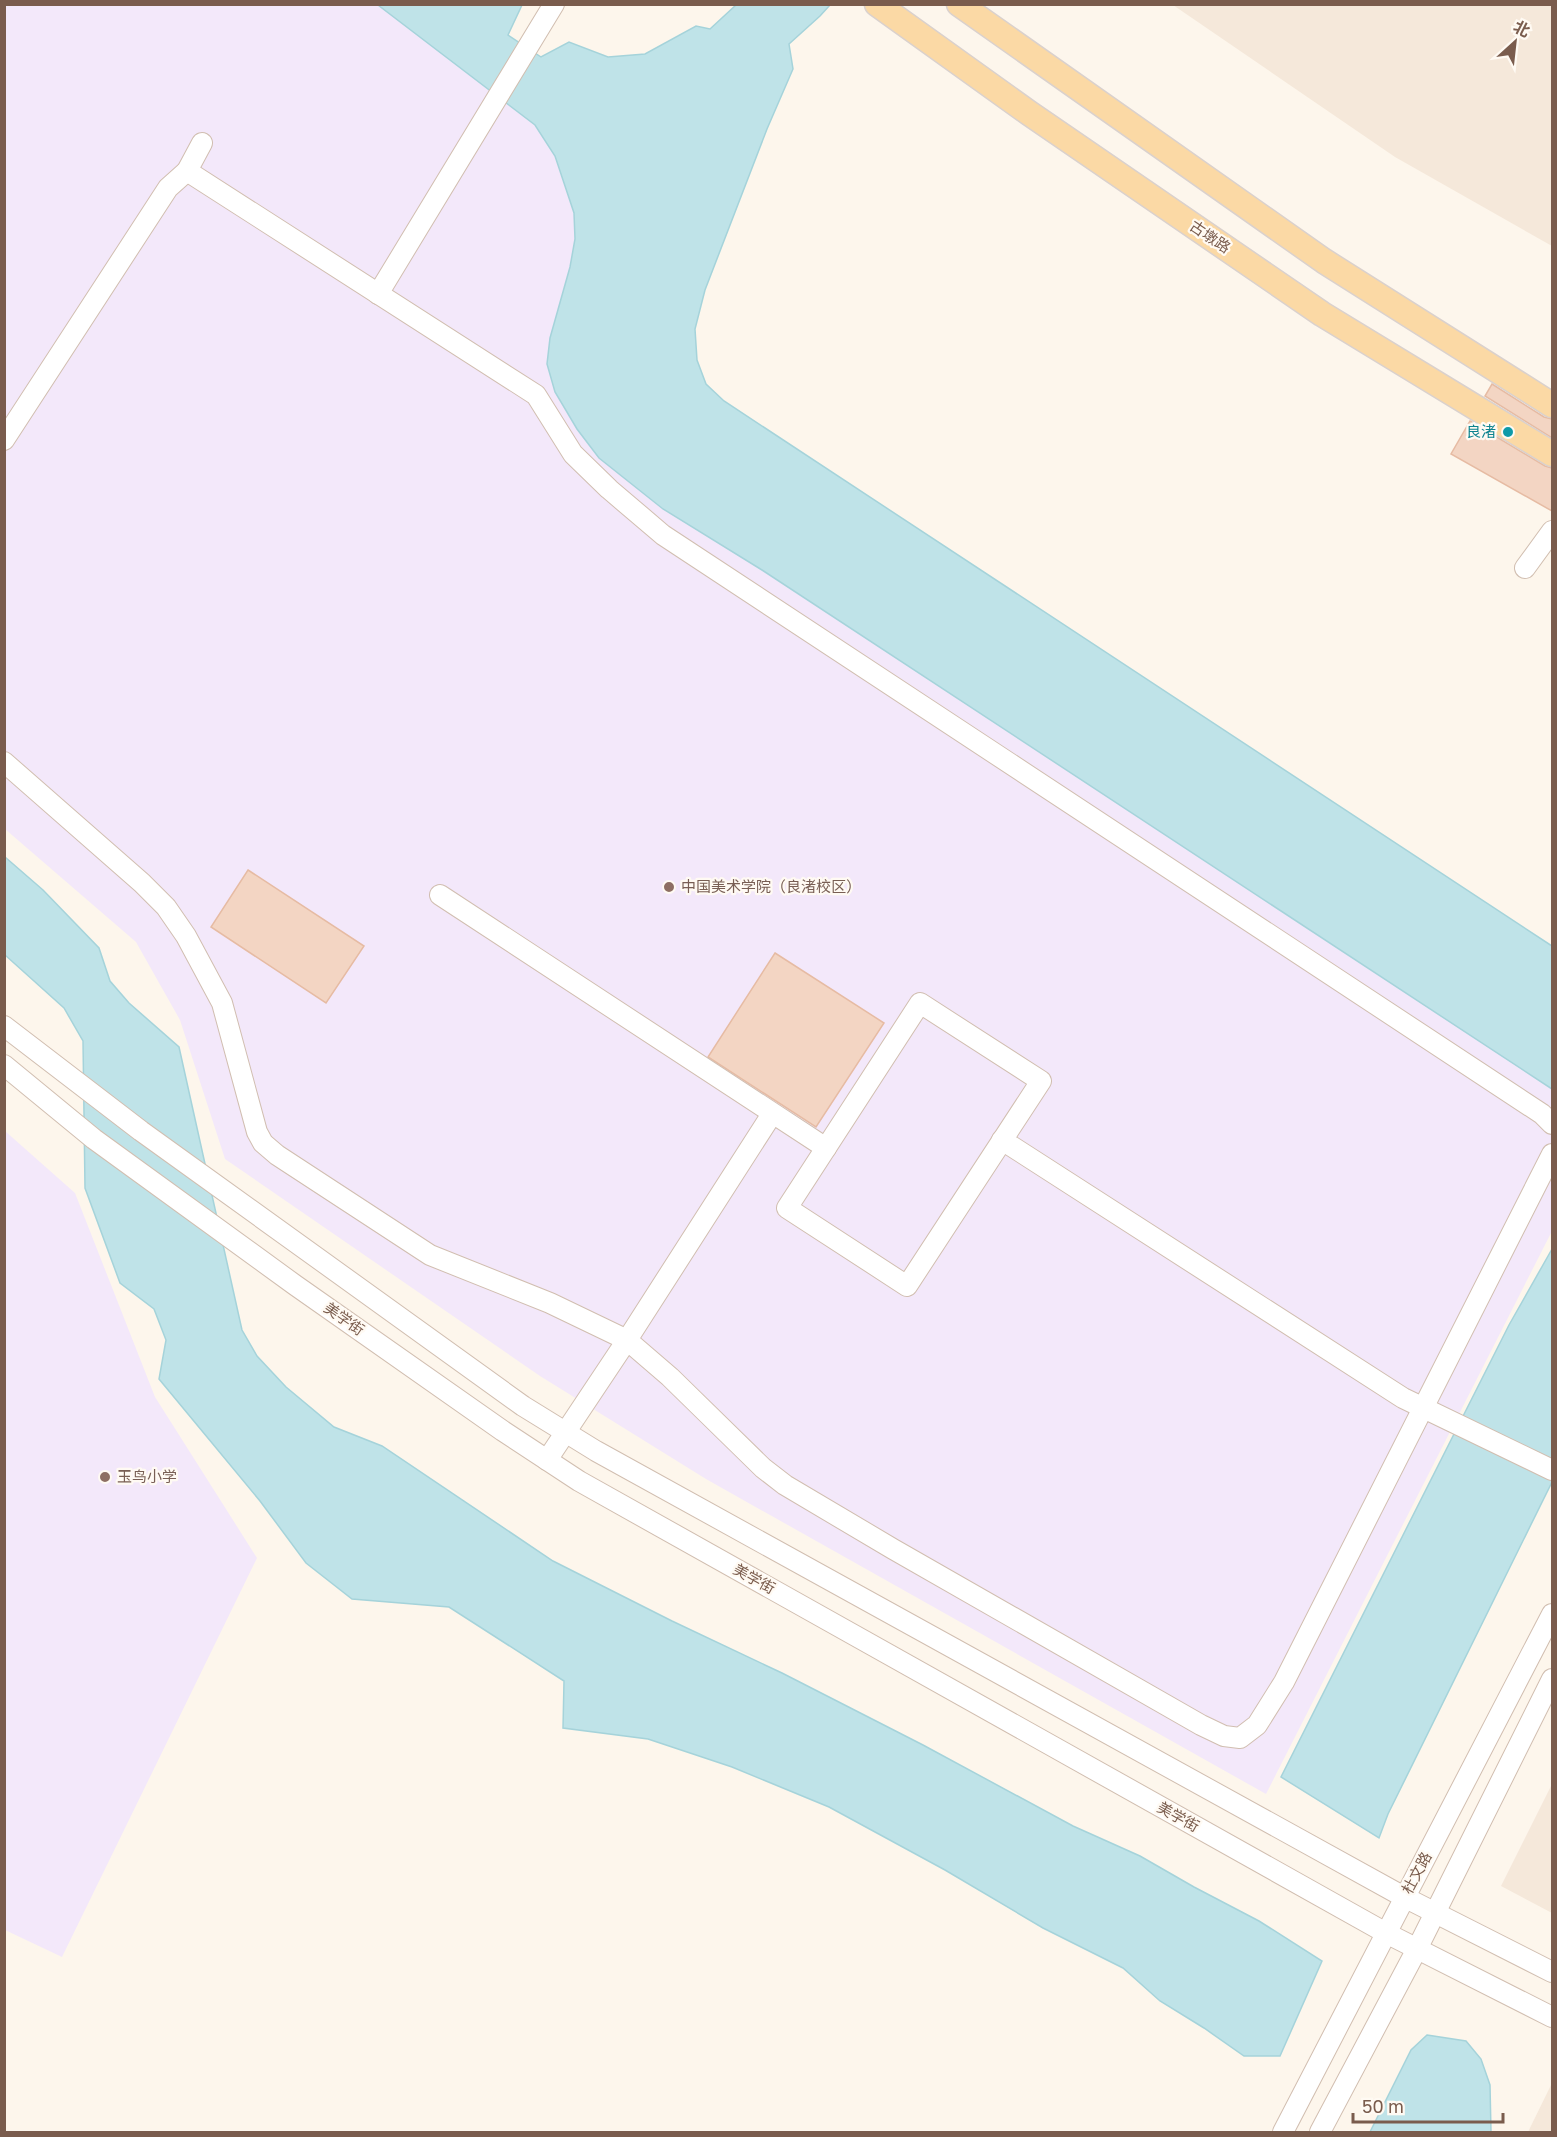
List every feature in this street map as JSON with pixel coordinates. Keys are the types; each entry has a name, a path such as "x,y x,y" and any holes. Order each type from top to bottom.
{"main road":[{"name":"古墩路","path":"877,4 1029,114 1323,314 1552,454"},
{"path":"959,4 1324,261 1552,405"}],"street":[{"path":"378,294 554,4"},
{"path":"4,440 168,188 187,171 202,143"},
{"path":"187,171 536,395 573,454 663,536 1502,1087 1542,1114 1552,1124"},
{"path":"1525,568 1552,531"},
{"path":"4,762 142,883 166,907 186,936 222,1004 257,1132 263,1143 277,1155 430,1255 550,1303 627,1340 670,1377 763,1468 785,1485 893,1550 1224,1736 1240,1738 1257,1725 1284,1682 1552,1154"},
{"path":"440,895 826,1148"},
{"path":"920,1003 1041,1081 907,1286 787,1208 826,1148 920,1003"},
{"path":"4,1026 141,1131 514,1399 565,1432 1404,1897 1552,1972"},
{"name":"美学街","path":"4,1065 103,1146 295,1285 547,1460 600,1493 1416,1950 1552,2016"},
{"path":"547,1460 772,1114"},
{"path":"1002,1140 1403,1398 1552,1470"},
{"name":"杜文路","path":"1283,2133 1552,1614"},
{"path":"1320,2133 1435,1913 1552,1679"}],"shaded area":[{"name":"中国美术学院（良渚校区）","path":"4,5 413,5 606,170 572,381 1552,1072 1552,1231 1266,1794 706,1479 540,1376 225,1159 180,1020 136,942 5,829"},
{"path":"1173,5 1552,5 1552,246 1395,157"},
{"name":"玉鸟小学","path":"5,1131 75,1193 155,1397 257,1558 62,1957 5,1930"},
{"path":"1552,1784 1552,1913 1501,1886"},
{"path":"1552,2083 1552,2132 1528,2132"}],"water":[{"path":"378,5 522,5 508,35 541,57 569,42 608,57 645,54 696,26 710,29 736,5 830,5 789,44 793,69 767,129 705,290 695,329 697,360 706,384 724,401 1552,946 1552,1089 762,570 663,509 599,458 577,429 555,392 547,364 550,338 570,267 575,239 574,213 555,156 535,125"},
{"path":"5,857 43,890 99,948 110,981 129,1003 179,1047 242,1330 257,1356 286,1387 334,1427 382,1446 553,1561 782,1673 923,1745 1073,1826 1140,1856 1259,1921 1322,1961 1280,2056 1244,2056 1160,2001 1123,1968 1043,1928 945,1870 829,1807 732,1767 648,1739 563,1728 564,1681 449,1607 352,1599 306,1563 260,1501 159,1379 166,1340 154,1309 120,1283 85,1188 83,1041 64,1008 5,955"},
{"path":"1552,1249 1552,1482 1388,1814 1379,1838 1281,1777 1509,1325"},
{"path":"1427,2035 1466,2041 1481,2059 1490,2085 1491,2132 1370,2132 1411,2050"}],"building":[{"path":"1492,384 1544,417 1552,419 1552,438 1485,396"},
{"path":"1470,421 1552,468 1552,511 1451,454"},
{"path":"248,870 364,946 326,1003 211,927"},
{"path":"775,953 884,1023 816,1127 708,1057"}],"place":[{"name":"良渚","path":"1508,432"},
{"name":"中国美术学院（良渚校区）","path":"669,887"},
{"name":"玉鸟小学","path":"105,1477"}]}
